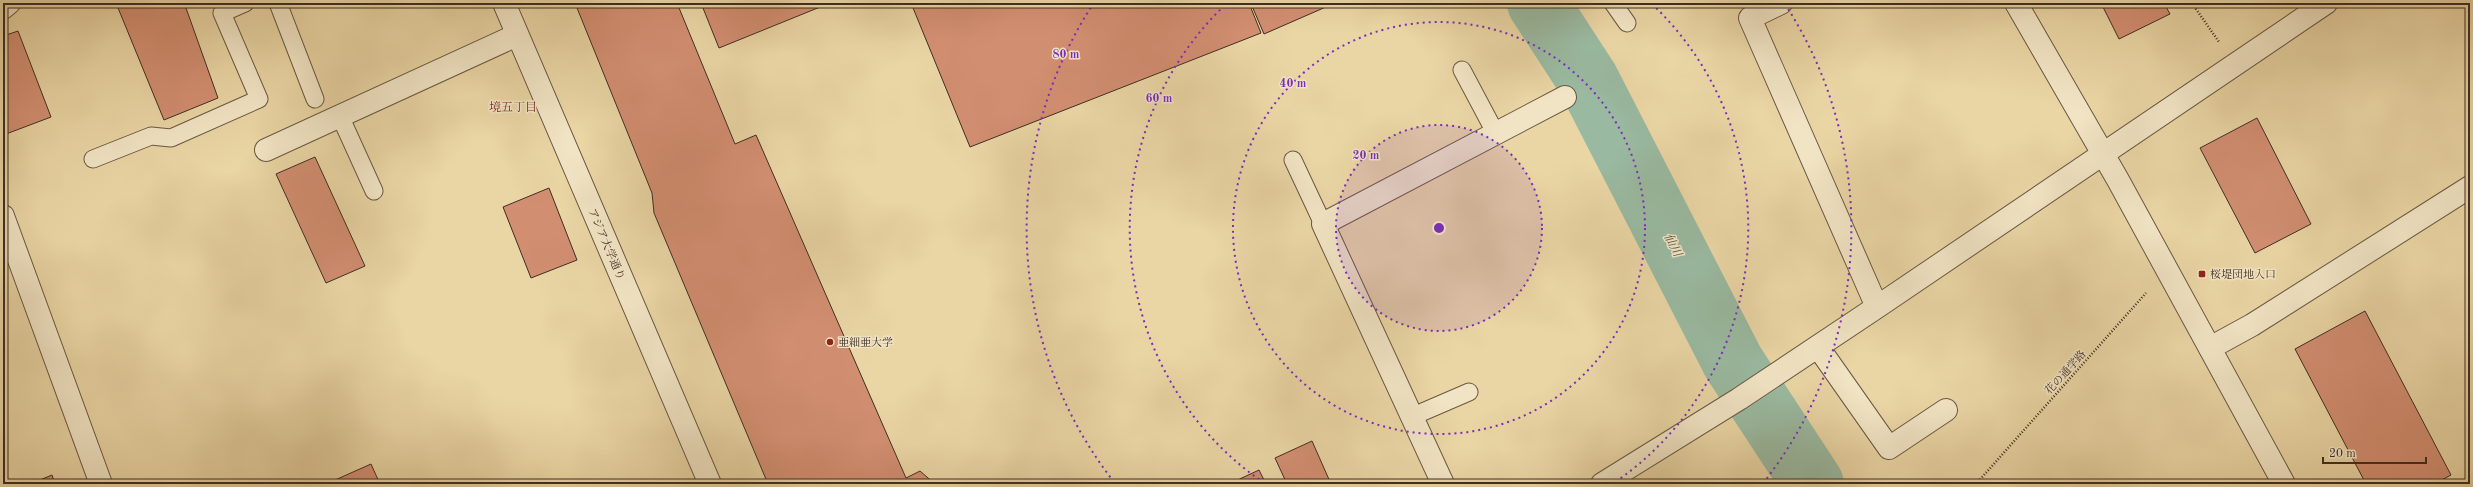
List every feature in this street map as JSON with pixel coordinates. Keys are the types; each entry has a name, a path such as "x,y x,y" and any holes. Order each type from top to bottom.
{"street":[{"path":"3,8 9,3"},
{"name":"アジア大学通り","path":"504,3 710,484"},
{"path":"1781,3 1750,18 1878,307"},
{"path":"2016,3 2171,276 2284,484"},
{"path":"1602,484 1739,399 1818,347 2326,3"},
{"path":"266,150 517,35"},
{"path":"1443,484 1322,224 1565,97"},
{"path":"2210,348 2252,325 2470,186"},
{"path":"3,216 101,484"},
{"path":"1818,347 1888,448 1946,410"}],"lane":[{"path":"93,159 151,136 172,138 259,100 222,13 245,3"},
{"path":"278,3 316,99"},
{"path":"1613,3 1627,23"},
{"path":"1462,70 1496,134"},
{"path":"340,116 374,191"},
{"path":"1293,160 1322,224"},
{"path":"1412,417 1469,392"}],"path":[{"path":"2194,3 2196,9 2234,64"},
{"name":"花の通学路","path":"1976,484 2147,292 2171,276"}],"building":[{"path":"116,3 196,3 186,8 218,98 164,120"},
{"path":"575,3 677,3 735,144 756,135 906,478 920,471 935,484 768,484 654,213 652,193"},
{"path":"701,3 830,3 719,48"},
{"path":"911,3 1249,3 1261,33 970,147"},
{"path":"1260,3 1335,3 1264,34 1252,6"},
{"path":"2101,3 2164,3 2170,14 2119,39"},
{"path":"18,31 51,117 6,134 3,126 3,36"},
{"path":"2257,118 2311,224 2255,253 2200,148"},
{"path":"315,157 365,266 326,283 276,174"},
{"path":"549,188 577,260 531,278 503,207"},
{"path":"2365,311 2451,475 2434,484 2366,484 2295,349"},
{"path":"1312,441 1331,484 1287,484 1275,458"},
{"path":"371,464 380,484 326,484"},
{"path":"1259,470 1266,484 1229,484"},
{"path":"52,475 55,484 30,484"}],"waterway":[{"name":"仙川","path":"1538,3 1588,80 1733,362 1813,484"}],"place":[{"name":"桜堤団地入口","path":"2202,274"},
{"name":"亜細亜大学","path":"830,342"}],"district":[{"name":"境五丁目","path":"513,107"}]}
